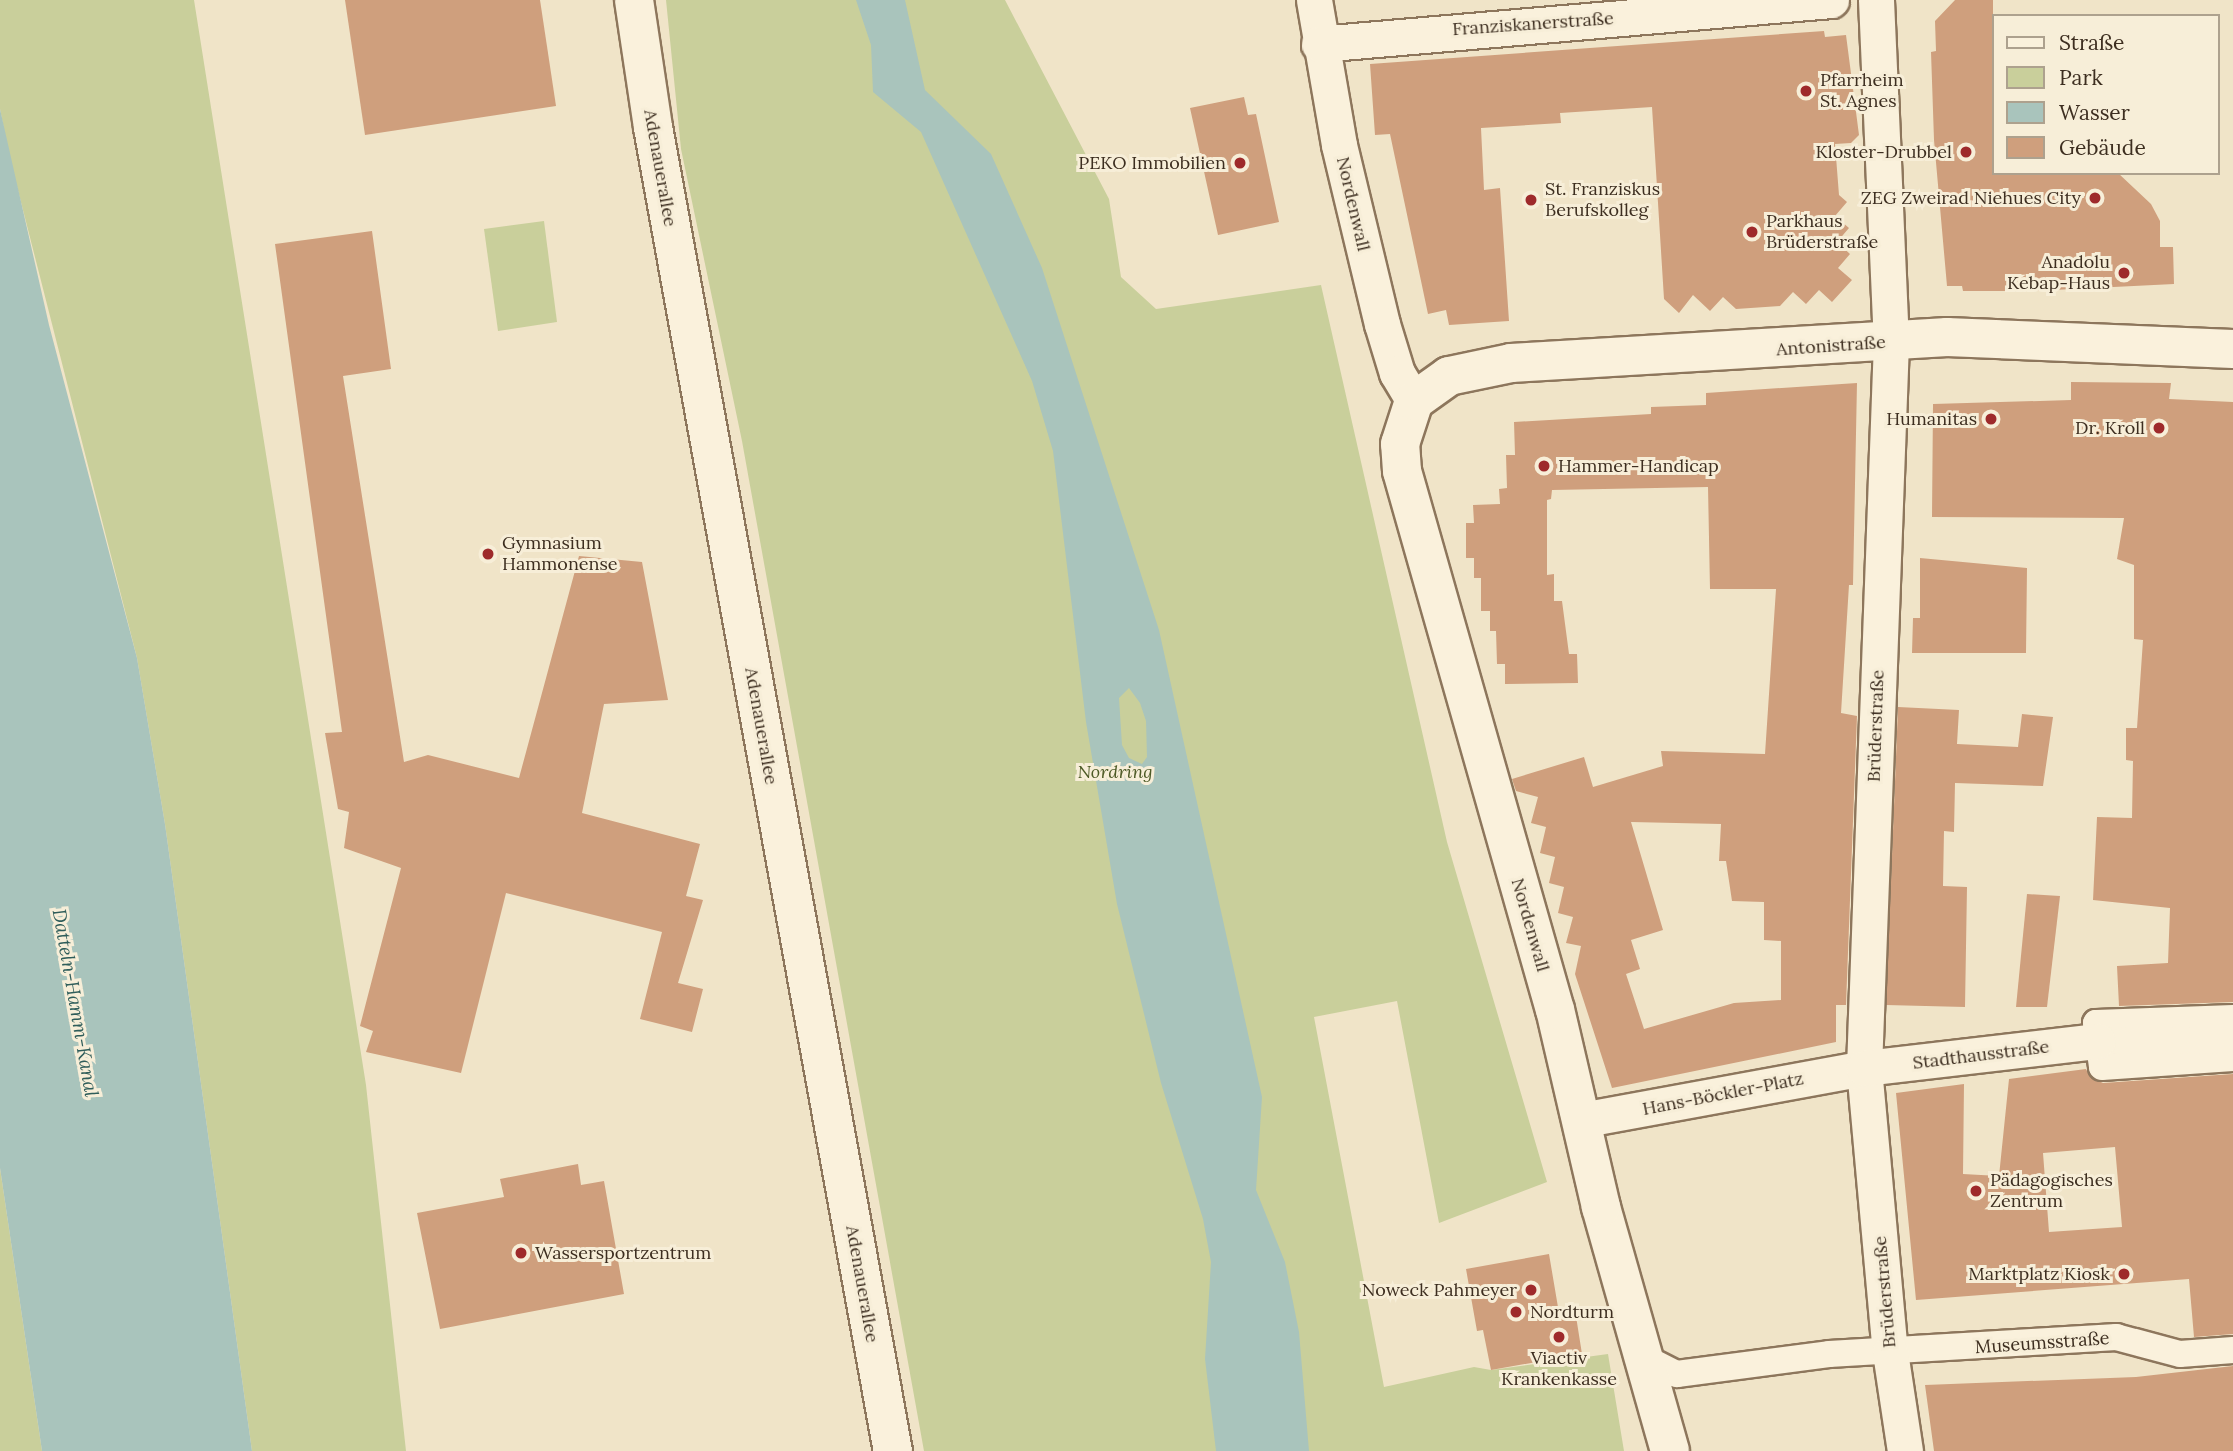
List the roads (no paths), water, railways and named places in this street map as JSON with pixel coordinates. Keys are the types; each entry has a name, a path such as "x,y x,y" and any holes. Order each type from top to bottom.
{"main road":[{"name":"Adenauerallee","path":"634,0 657,153 893,1451"},
{"name":"Antonistraße","path":"1423,393 1449,376 1511,363 1959,338 2233,349"},
{"name":"Nordenwall","path":"1423,393 1400,444 1402,471 1555,1010 1581,1120 1670,1451"}],"street":[{"name":"Nordenwall","path":"1314,0 1319,44 1382,324 1397,373 1423,393"},
{"name":"Franziskanerstraße","path":"1319,44 1831,0"},
{"name":"Brüderstraße","path":"1876,0 1891,342 1864,1068 1891,1352 1905,1451"},
{"path":"2233,1018 2096,1023 2102,1067 2233,1058"},
{"name":"Stadthausstraße","path":"1864,1068 2097,1041 2233,1040"},
{"name":"Hans-Böckler-Platz","path":"1581,1120 1864,1068"},
{"name":"Museumsstraße","path":"1891,1352 2116,1338 2180,1354 2233,1350"},
{"path":"1643,1357 1677,1374 1829,1354 1891,1352"}],"water":[{"path":"856,0 905,0 925,90 991,154 1042,268 1159,630 1262,1097 1256,1190 1285,1262 1299,1332 1309,1451 1216,1451 1205,1359 1211,1262 1203,1219 1161,1083 1117,904 1086,722 1053,451 1032,381 921,132 873,92 871,45","holes":["1129,688 1140,703 1146,721 1147,757 1142,764 1129,758 1122,745 1119,698"]},
{"name":"Datteln-Hamm-Kanal","path":"0,109 49,325 137,658 165,824 252,1451 42,1451 0,1168"}],"place":[{"name":"Pfarrheim St. Agnes","path":"1806,91"},
{"name":"Kloster-Drubbel","path":"1966,152"},
{"name":"PEKO Immobilien","path":"1240,163"},
{"name":"ZEG Zweirad Niehues City","path":"2095,198"},
{"name":"St. Franziskus Berufskolleg","path":"1531,200"},
{"name":"Parkhaus Brüderstraße","path":"1752,232"},
{"name":"Anadolu Kebap-Haus","path":"2124,273"},
{"name":"Humanitas","path":"1991,419"},
{"name":"Dr. Kroll","path":"2159,428"},
{"name":"Hammer-Handicap","path":"1544,466"},
{"name":"Gymnasium Hammonense","path":"488,554"},
{"name":"Pädagogisches Zentrum","path":"1976,1191"},
{"name":"Wassersportzentrum","path":"521,1253"},
{"name":"Marktplatz Kiosk","path":"2124,1274"},
{"name":"Noweck Pahmeyer","path":"1531,1290"},
{"name":"Nordturm","path":"1516,1312"},
{"name":"Viactiv Krankenkasse","path":"1559,1337"}],"park label":[{"name":"Nordring","path":"1115,772"}]}
